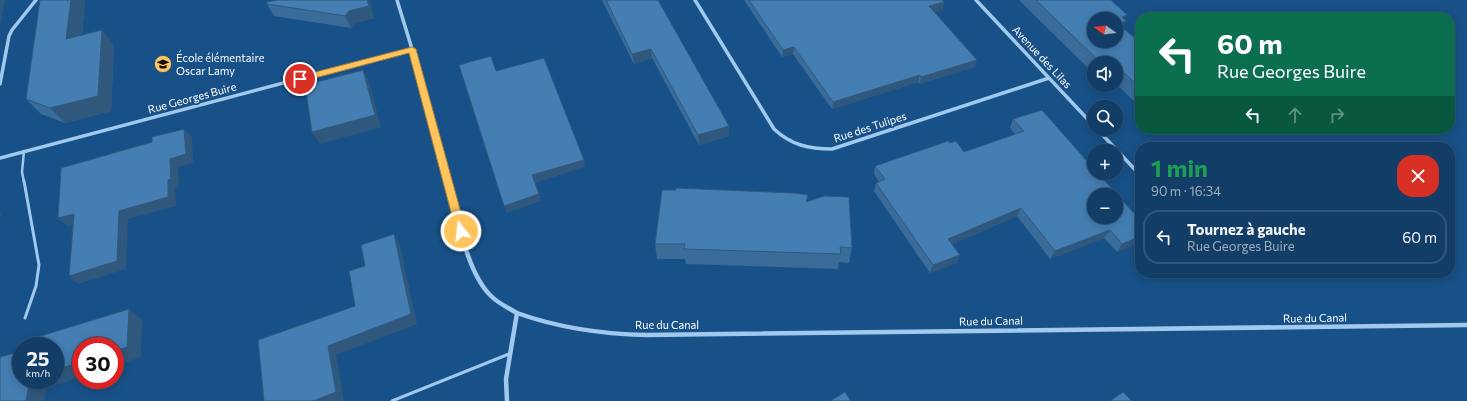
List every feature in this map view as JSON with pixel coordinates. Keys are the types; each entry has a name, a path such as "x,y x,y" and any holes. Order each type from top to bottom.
{"street":[{"path":"0,84 9,36 12,30 36,0"},
{"name":"Rue du Canal","path":"397,0 412,49 465,246 481,286 492,297 517,313 551,325 610,334 646,335 1467,325"},
{"name":"Rue des Tulipes","path":"695,0 774,129 783,138 793,144 806,148 832,149 1049,78"},
{"name":"Avenue des Lilas","path":"976,0 1087,119"},
{"name":"Rue Georges Buire","path":"0,158 412,49"},
{"path":"1104,136 1135,170"},
{"path":"507,401 506,379 517,313"}],"lane":[{"path":"24,151 22,172 39,265 36,286 25,318"},
{"path":"392,401 509,354"}],"building":[{"path":"40,0 71,0 66,39 102,30 98,96 50,108 26,99"},
{"path":"278,0 367,0 369,6 349,11 345,16 267,4 267,2"},
{"path":"606,0 658,0 729,126 698,135 651,49 632,54"},
{"path":"749,0 942,0 944,2 929,6 977,60 921,77 920,75 833,102 794,47 783,50"},
{"path":"1036,0 1111,0 1127,15 1123,17 1123,12 1087,12 1087,48 1123,48 1123,28 1135,38 1135,83 1123,72 1123,56 1094,56"},
{"path":"491,56 496,71 544,58 584,160 532,175 539,194 504,206 459,65"},
{"path":"363,70 375,115 312,132 305,85"},
{"path":"1042,110 1087,161 1087,180 1104,180 1111,188 1087,188 1087,224 1123,224 1123,201 1135,214 1135,239 1122,244 1110,230 1055,251 1021,208 948,239 960,255 933,265 876,183 885,179 875,166 948,141 950,143 956,141 964,152 1024,131 1013,119"},
{"path":"184,129 186,154 170,159 171,179 168,180 168,197 119,211 117,261 69,276 74,214 58,218 61,168 152,142 152,137"},
{"path":"676,188 794,193 808,195 806,202 824,196 849,197 852,248 840,247 841,254 684,249 685,244 655,244 662,190 676,190"},
{"path":"394,234 411,314 328,346 336,392 313,401 264,401 258,340 355,306 349,271 365,266 361,245"},
{"path":"129,309 127,347 124,348 124,337 72,337 72,365 64,367 64,337 37,337"},
{"path":"12,354 12,389 28,389 26,401 0,401 0,357"},
{"path":"845,392 851,401 830,401"},
{"path":"1123,392 1132,401 1110,401"}],"place":[{"name":"École élémentaire Oscar Lamy","path":"163,64"}],"route":[{"path":"300,79 412,49 461,231"}]}
